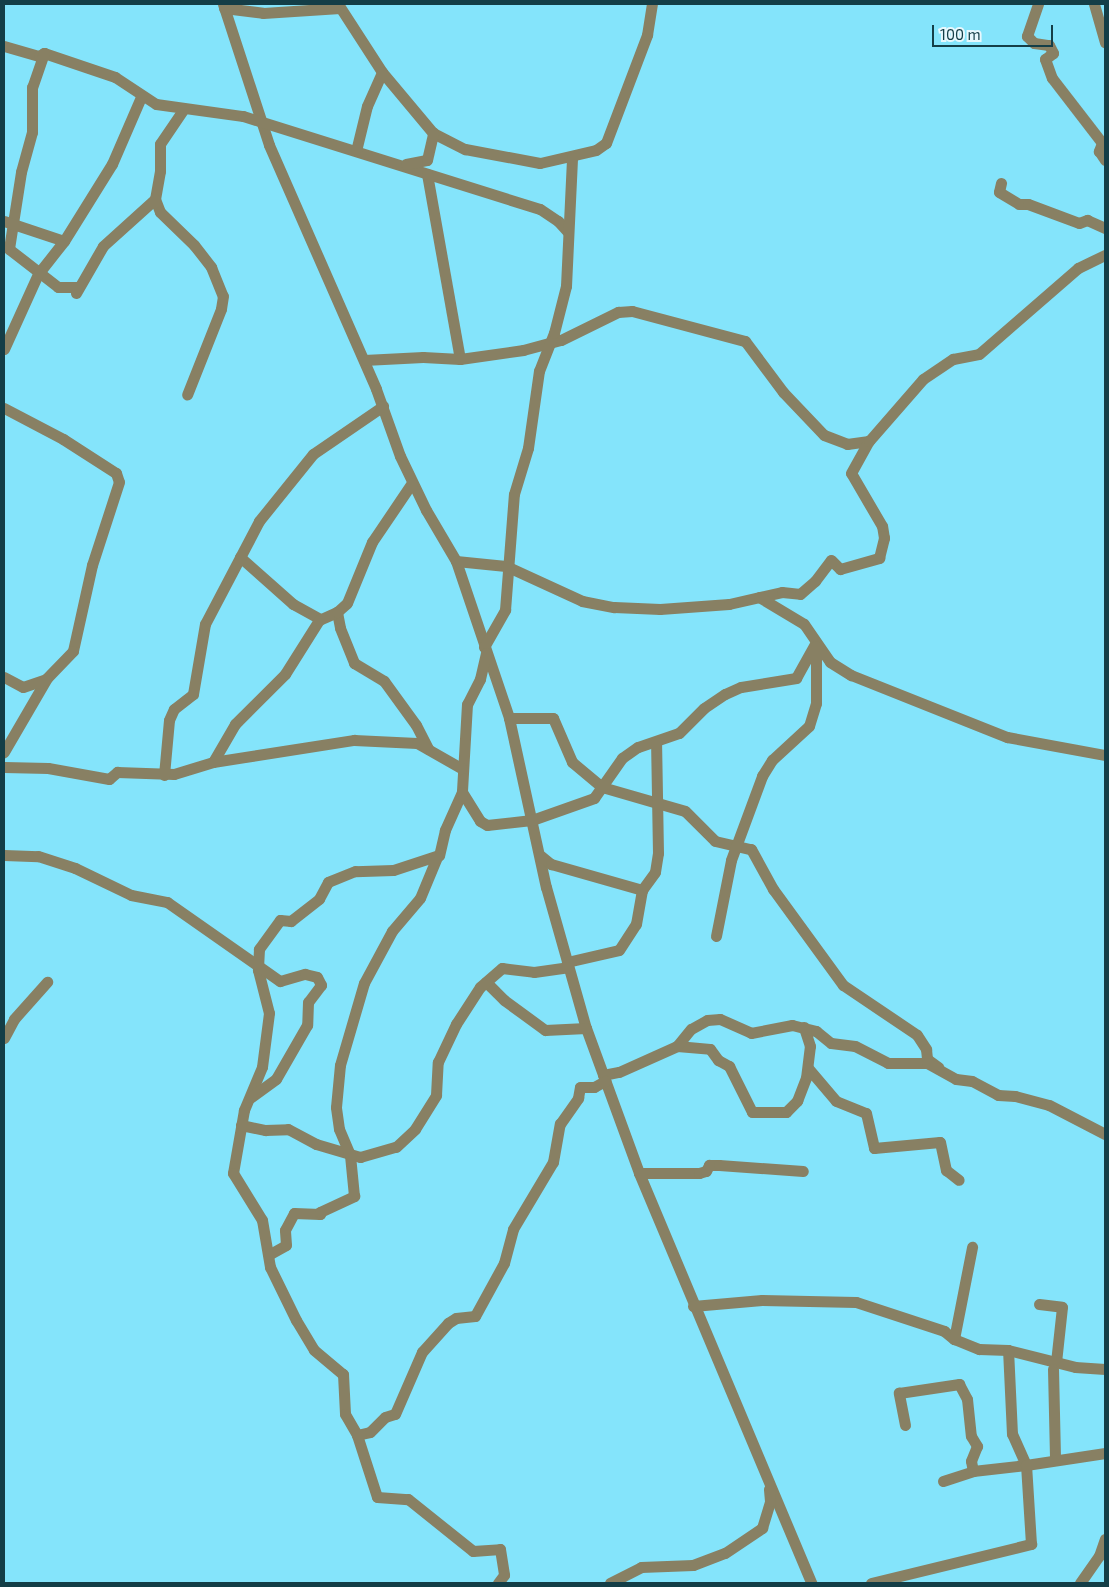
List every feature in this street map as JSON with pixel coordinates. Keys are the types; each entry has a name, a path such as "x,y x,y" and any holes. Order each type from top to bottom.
{"street":[{"path":"652,4 647,35 609,138 596,150 540,163 503,158 482,150 465,149 433,133 382,72 339,6 263,13 223,6 259,122 364,360 412,483 456,561 509,718 540,856 567,964 586,1028 639,1173 693,1306 811,1583"},
{"path":"1038,4 1028,36 1034,44 1049,45 1053,53 1045,59 1052,78 1102,143 1099,150 1105,160"},
{"path":"1094,4 1105,42"},
{"path":"4,46 39,56 44,53 114,77 141,97 183,110 221,112 259,122 402,164 427,174 540,209 558,221 568,232"},
{"path":"44,53 32,87 32,132 9,222 6,249 61,289 77,290 103,246 154,199"},
{"path":"356,151 367,106 382,72"},
{"path":"4,349 38,274 64,241 112,164 141,97"},
{"path":"183,110 160,144 160,167 154,199 160,212 199,251 219,282 223,296 221,309 187,395"},
{"path":"402,164 428,160 433,133"},
{"path":"270,1254 286,1245 285,1230 294,1213 320,1214 320,1212 351,1199 355,1192 350,1155 339,1129 336,1107 340,1065 353,1012 382,947 414,908 437,857 462,792 461,768 467,704 480,678 485,650 505,610 506,566 513,539 514,494 528,448 538,377 566,286 572,157"},
{"path":"427,174 451,297 460,359"},
{"path":"1001,183 998,192 1019,204 1028,204 1079,223 1087,220 1105,228"},
{"path":"9,222 64,241"},
{"path":"456,561 506,566 572,597 614,607 707,606 782,592 803,593 831,560 840,569 879,558 884,538 882,526 850,473 869,441 923,379 950,361 979,354 1078,268 1105,255"},
{"path":"364,360 423,357 460,359 549,344 625,311 745,341 783,392 827,438 854,445 869,441"},
{"path":"164,775 170,716 193,694 205,624 269,505 313,454 383,406"},
{"path":"4,408 63,439 118,476 75,630 73,651 48,678 4,752"},
{"path":"214,762 235,724 285,674 320,619 337,612 351,598 357,574 372,542 412,483"},
{"path":"240,557 293,604 320,619"},
{"path":"759,597 804,624 830,662 845,672 1007,737 1105,755"},
{"path":"337,612 340,628 354,663 384,681 416,725 428,749"},
{"path":"462,792 485,824 532,820 594,798 622,758 638,747 680,733 704,708 730,692 742,687 796,678 816,642"},
{"path":"716,936 735,846 746,825 764,771 808,726 816,703 816,642"},
{"path":"4,677 28,687 48,678"},
{"path":"509,718 553,718 572,762 602,787 685,811 715,841 751,849 774,889 843,985 917,1035 926,1049 928,1059 938,1067 956,1079 972,1081 998,1095 1014,1096 1049,1105 1105,1134"},
{"path":"4,767 48,768 104,778 109,778 116,772 164,775 181,773 214,762 354,740 403,740 428,749 461,768"},
{"path":"241,1125 265,1130 288,1129 316,1144 350,1155 368,1157 396,1147 415,1129 436,1096 437,1069 456,1024 486,982 502,968 534,972 619,950 625,944 636,924 642,890 649,885 657,865 656,742"},
{"path":"4,855 38,856 75,868 131,895 167,902 280,981 305,974 316,977 321,985 308,1002 309,1021 286,1063 276,1079 248,1100"},
{"path":"540,856 551,864 642,890"},
{"path":"437,857 393,870 355,871 328,882 319,899 291,921 280,920 271,929 259,950 259,965 269,1014 262,1068 248,1100 241,1125 233,1176 262,1220 272,1272 314,1350 343,1374 345,1414 357,1435 377,1497 408,1499 472,1551 500,1549 504,1575 498,1583"},
{"path":"4,1038 14,1019 47,982"},
{"path":"486,982 504,1000 545,1030 586,1028"},
{"path":"357,1435 370,1432 385,1417 395,1414 422,1352 448,1323 456,1318 475,1316 497,1279 512,1229 554,1162 560,1124 578,1098 580,1087 594,1087 604,1078 677,1046 691,1029 714,1018 751,1033 792,1025 804,1027 816,1031 827,1042 854,1046 888,1063 927,1063 938,1067"},
{"path":"677,1046 709,1049 718,1060 730,1066 739,1081 749,1110 755,1114 789,1110 797,1101 808,1068 810,1046 804,1027"},
{"path":"808,1068 836,1101 866,1113 874,1148 940,1142 946,1170 959,1180"},
{"path":"639,1173 700,1173 706,1171 708,1165 804,1171"},
{"path":"954,1340 972,1247"},
{"path":"693,1306 762,1300 856,1302 944,1331 954,1340 979,1349 1008,1350 1054,1366 1105,1369"},
{"path":"1039,1304 1062,1306 1054,1366 1055,1460"},
{"path":"871,1583 1031,1544 1026,1465 1012,1434 1008,1350"},
{"path":"905,1425 899,1394 959,1384 966,1398 972,1425 971,1436 977,1446 971,1462 973,1471"},
{"path":"943,1481 973,1471 1105,1453"},
{"path":"610,1583 641,1567 699,1563 755,1534 766,1519 770,1501 769,1484"},
{"path":"1080,1583 1099,1556 1105,1538"}]}
